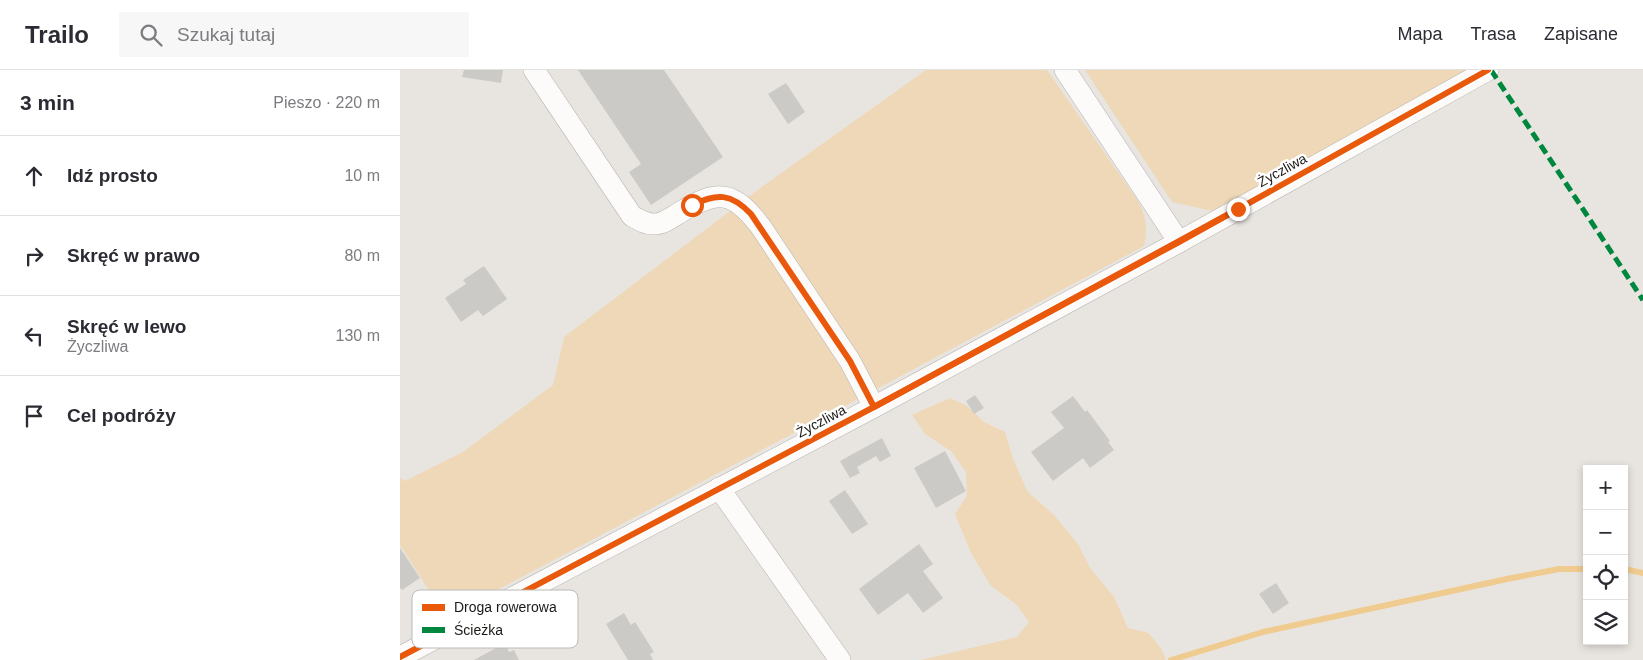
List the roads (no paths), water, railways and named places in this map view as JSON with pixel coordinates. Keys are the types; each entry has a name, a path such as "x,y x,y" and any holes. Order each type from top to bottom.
{"street":[{"path":"534,70 632,216 643,222 662,223 692,205 719,196 732,199 744,207 761,227 850,361 874,407"},
{"path":"1065,70 1179,242"},
{"name":"Życzliwa","path":"526,590 874,407 1179,242 1488,70"},
{"path":"719,488 840,660"},
{"name":"Życzliwa","path":"400,657 417,648"}],"waterway":[{"path":"1171,660 1263,632 1507,579 1559,569 1583,569"},
{"path":"1628,570 1643,573"}]}
